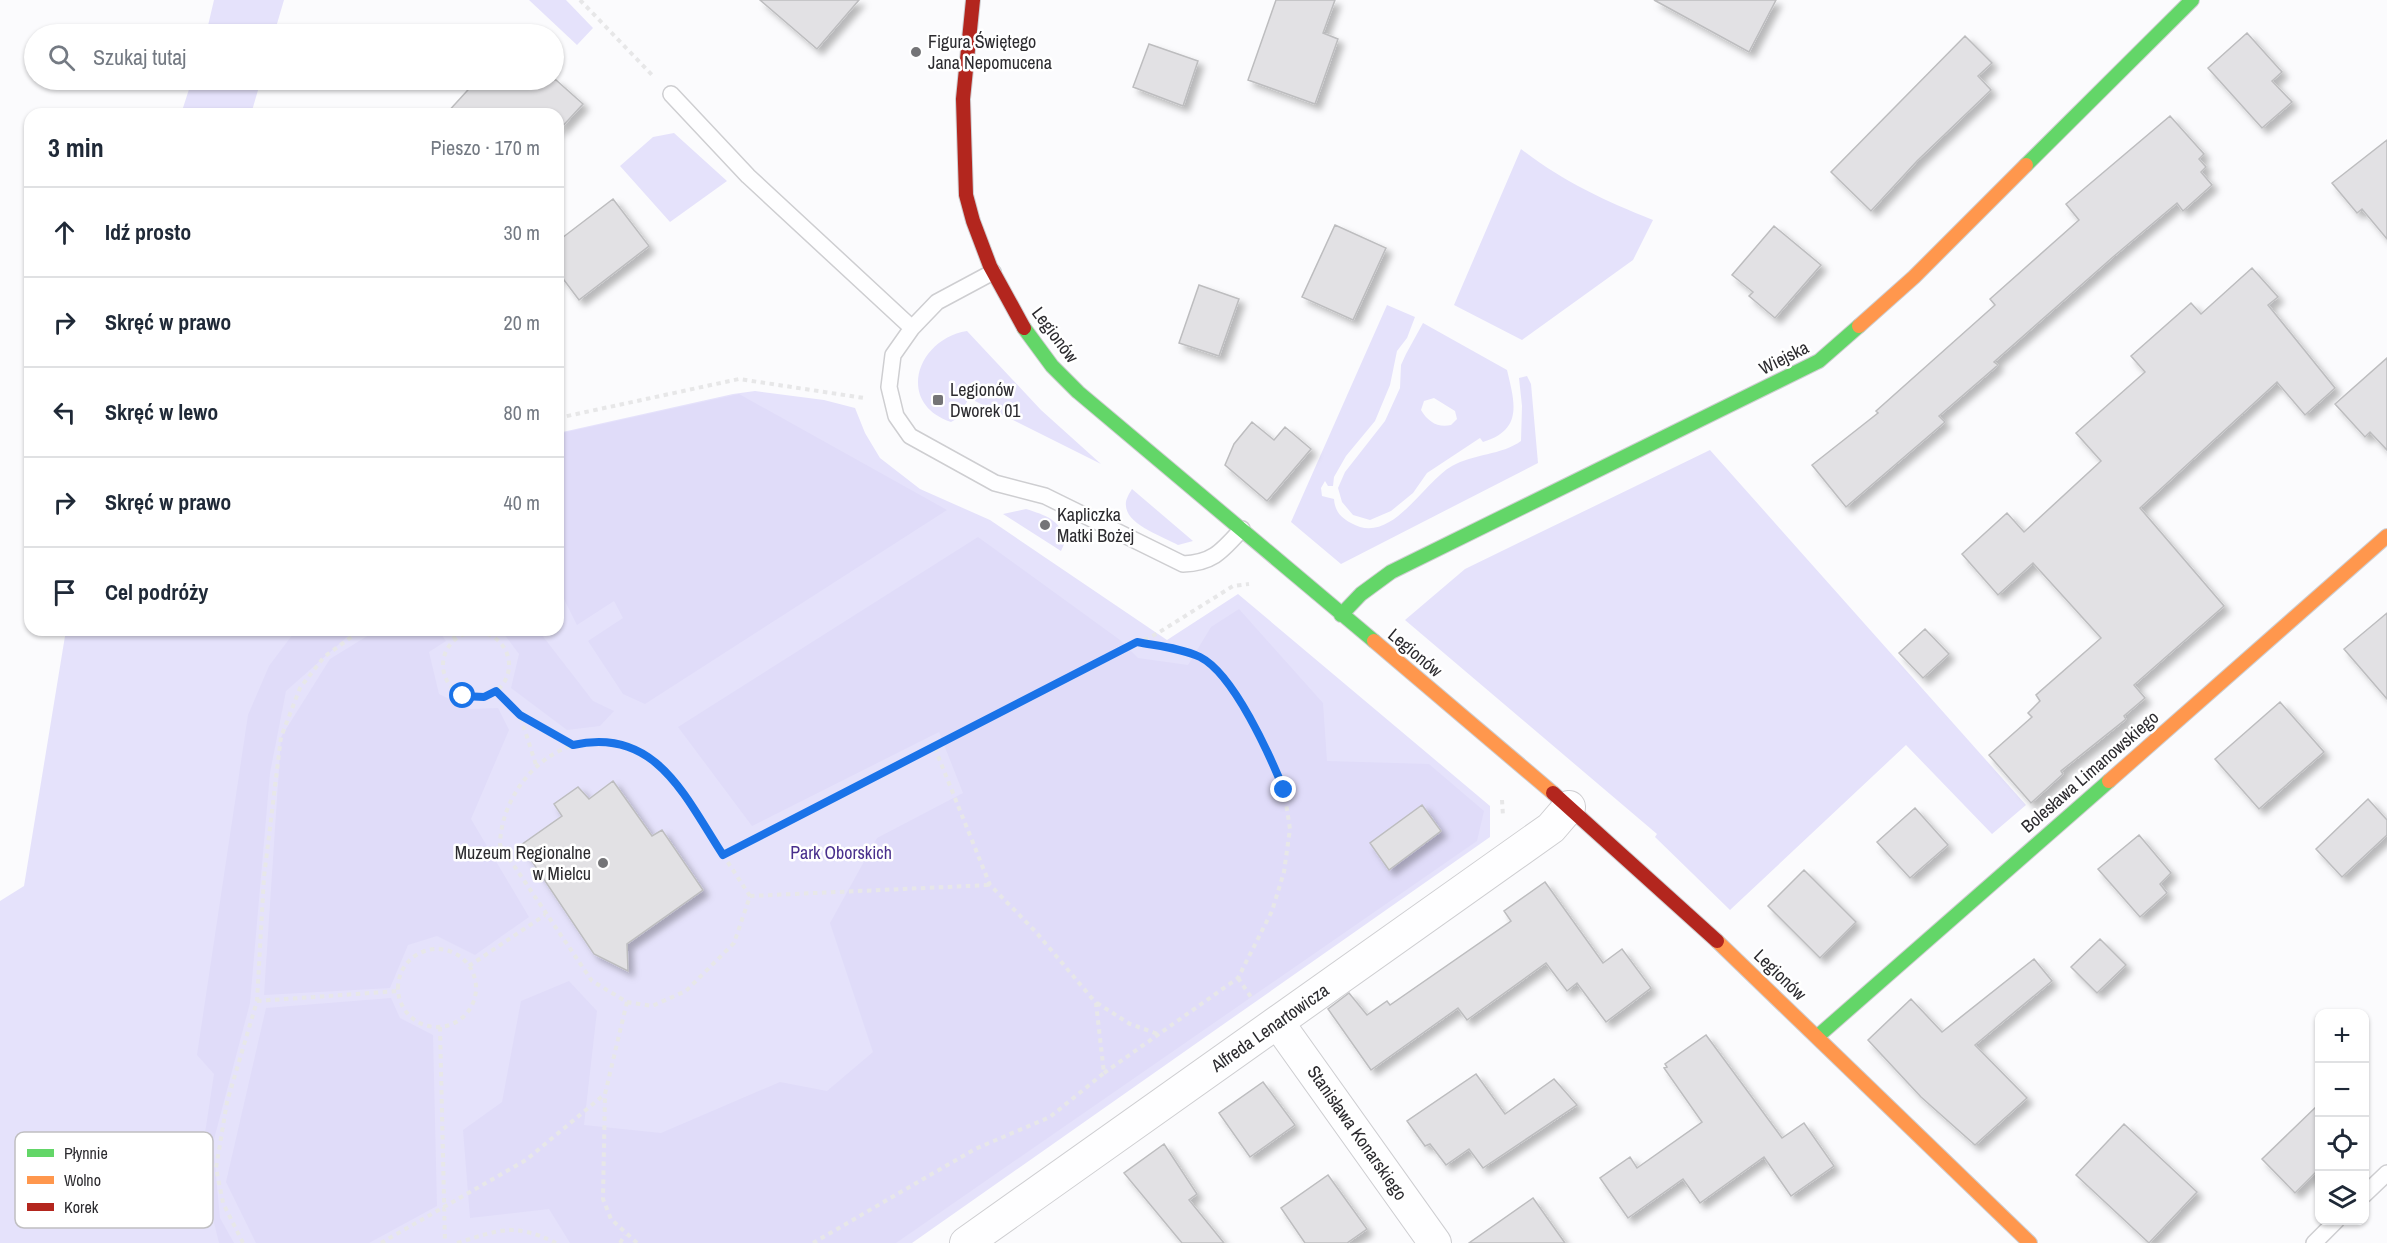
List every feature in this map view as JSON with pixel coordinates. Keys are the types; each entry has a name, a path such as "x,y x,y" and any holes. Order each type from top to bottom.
{"street":[{"name":"Legionów","path":"973,0 963,61 961,127 967,199 972,220 993,272 1024,327 1053,367 1105,416 1569,807 1689,914 2030,1243"},
{"name":"Wiejska","path":"1341,615 1361,594 1390,572 1819,362 1914,277 2192,0"},
{"name":"Bolesława Limanowskiego","path":"1818,1036 2387,536"},
{"name":"Alfreda Lenartowicza","path":"966,1243 1551,828 1569,807"},
{"name":"Stanisława Konarskiego","path":"1278,1023 1435,1243"}],"lane":[{"path":"671,94 748,176 912,327"},
{"path":"993,272 937,302 912,327 893,355 889,387 896,416 910,436 995,483 1044,496 1183,564 1203,563 1222,551 1242,530"},
{"path":"2369,1190 2387,1173"},
{"path":"2314,1243 2333,1225"}],"path":[{"path":"580,0 671,94"},
{"path":"564,417 739,379 853,396"},
{"path":"723,855 1158,633 1175,620 1233,586 1259,582"},
{"path":"243,1243 223,1203 216,1168 227,1102 257,1001 264,877 282,736 300,688 324,657 353,636"},
{"path":"462,636 455,638 445,652 443,672 453,691 474,698 484,697 496,691 506,677 509,658 503,646 491,636"},
{"path":"813,1243 975,1149 1050,1117 1104,1073 1238,978 1272,911 1284,872 1290,828 1284,790 1268,750 1217,671 1201,657 1175,649 1137,642"},
{"path":"496,691 520,715 573,745"},
{"path":"520,715 537,765"},
{"path":"595,740 631,745 668,772 750,896 734,943 686,991 652,1006 627,1002 592,981 544,915 500,845 500,827 506,806 522,780 537,765 573,745 595,740"},
{"path":"934,746 990,885 1035,931 1096,1003 1130,1024 1158,1034"},
{"path":"750,896 990,885"},
{"path":"469,966 544,915"},
{"path":"439,948 462,957 475,978 474,1002 459,1020 440,1027 424,1024 413,1018 405,1009 399,991 401,973 407,963 427,950 439,948"},
{"path":"1238,978 1254,1001"},
{"path":"257,1001 399,991"},
{"path":"627,1002 605,1094 603,1199 611,1219 625,1235 637,1243"},
{"path":"1096,1003 1104,1073"},
{"path":"440,1027 445,1243"},
{"path":"381,1243 526,1160 605,1094"},
{"path":"457,1243 502,1229 521,1228 556,1243"},
{"path":"620,1243 625,1235"}],"green space":[{"path":"214,0 284,0 277,24 208,24"},
{"path":"529,0 566,0 593,28 577,45 564,33 564,24 555,24"},
{"path":"189,90 258,90 253,108 183,108"},
{"path":"674,133 727,181 670,222 620,166 653,137"},
{"path":"1521,149 1584,189 1653,220 1633,260 1522,340 1454,305"},
{"path":"1387,305 1415,317 1407,338 1397,351 1390,385 1375,421 1346,456 1334,477 1333,486 1328,486 1325,481 1321,488 1322,496 1334,499 1339,513 1351,523 1366,528 1380,526 1393,520 1452,466 1505,449 1521,441 1522,406 1519,378 1527,376 1531,384 1538,463 1341,564 1291,522"},
{"path":"1423,323 1507,370 1512,393 1513,414 1505,430 1496,437 1483,442 1480,438 1427,473 1413,493 1391,511 1370,520 1353,515 1342,502 1338,488 1345,472 1385,421 1400,388 1401,365","holes":["1434,398 1455,411 1457,419 1451,425 1442,426 1430,421 1421,410 1424,401"]},
{"path":"967,331 1041,410 1101,464 969,398 958,418 951,422 934,413 923,401 918,387 919,372 925,358 936,346 950,336"},
{"name":"Park Oborskich","path":"755,391 824,400 855,408 865,433 880,458 920,489 990,520 1167,640 1238,594 1490,806 1490,837 912,1243 0,1243 0,901 24,886 65,636 564,636 564,432"},
{"path":"1710,450 2026,805 1992,834 1906,745 1730,910 1655,837 1657,834 1405,620 1465,569"},
{"path":"1132,489 1193,541 1178,545 1139,525 1128,513 1126,504"},
{"path":"1026,509 1046,516 1056,523 1065,542 1061,551 1003,514"}],"shaded area":[{"path":"739,394 947,510 645,704 623,694 588,641 623,618 614,601 577,625 564,599 564,433"},
{"path":"978,537 1120,640 1138,658 1188,665 1211,627 1239,609 1323,703 1327,761 1429,764 1484,811 1477,841 896,1243 570,1243 549,1209 470,1218 463,1130 502,1102 521,1001 569,981 597,1011 584,1125 661,1133 780,1082 827,1091 873,1052 830,923 877,838 963,793 939,732 752,826 678,727"},
{"path":"292,636 348,636 286,691 270,773 250,1003 213,1143 213,1132 205,1132 214,1074 197,1055 248,715 269,666"},
{"path":"367,636 442,636 446,641 429,652 439,694 470,709 498,708 509,730 471,819 529,917 475,955 437,936 408,945 390,988 264,995 281,737 330,659"},
{"path":"506,636 543,636 593,701 614,711 600,726 567,730 511,688 519,654"},
{"path":"391,998 400,1018 433,1035 437,1206 369,1243 256,1243 226,1182 266,1008"},
{"path":"213,1143 220,1218 234,1243 219,1243 213,1219"}],"building":[{"path":"760,0 859,0 817,49"},
{"path":"1276,0 1335,0 1323,33 1338,39 1315,104 1248,80"},
{"path":"1654,0 1776,0 1749,52"},
{"path":"2247,33 2282,72 2272,81 2292,102 2262,128 2208,68"},
{"path":"1965,36 1992,63 1978,76 1991,90 1917,161 1871,211 1831,172"},
{"path":"1149,44 1198,61 1183,106 1133,87"},
{"path":"564,87 583,104 564,125 564,108 451,108 468,90 564,90"},
{"path":"2170,116 2204,154 2199,159 2206,167 2201,172 2212,185 2183,211 2177,203 2113,257 1994,362 1998,365 1939,416 1945,422 1846,507 1812,465 1878,413 1876,411 1995,305 1990,299 2079,220 2066,204"},
{"path":"2387,140 2387,239 2362,209 2357,213 2332,183"},
{"path":"613,199 649,246 579,300 564,280 564,236"},
{"path":"1335,225 1386,248 1353,320 1302,297"},
{"path":"1774,226 1821,265 1775,318 1749,296 1753,292 1732,275"},
{"path":"2252,268 2278,297 2268,305 2335,388 2305,415 2277,382 2140,508 2224,606 2134,685 2145,698 2124,716 2126,719 2061,771 2063,774 2031,803 1989,755 2032,717 2028,713 2040,701 2036,695 2101,638 2033,563 1998,595 1962,554 2007,513 2024,532 2101,461 2076,433 2145,372 2131,356 2191,303 2201,314"},
{"path":"1199,285 1239,299 1219,356 1179,343"},
{"path":"2387,358 2387,450 2370,432 2365,437 2335,404"},
{"path":"1252,422 1274,440 1285,427 1311,449 1267,501 1225,465 1234,444"},
{"path":"2387,613 2387,699 2344,649"},
{"path":"1925,629 1949,654 1923,678 1899,653"},
{"path":"2280,702 2324,752 2259,809 2215,759"},
{"path":"613,781 652,836 662,830 703,890 627,944 628,971 594,954 521,845 562,816 554,804 578,787 589,799"},
{"path":"2368,799 2387,820 2387,835 2342,877 2316,849"},
{"path":"1422,805 1441,831 1389,870 1370,843"},
{"path":"1915,808 1948,845 1910,878 1877,842"},
{"path":"2139,835 2171,873 2160,884 2167,893 2140,917 2098,869"},
{"path":"1804,870 1856,922 1820,958 1768,906"},
{"path":"1545,882 1603,963 1622,949 1651,988 1606,1022 1577,983 1567,991 1546,963 1467,1020 1458,1008 1371,1070 1328,1009 1349,993 1367,1015 1387,1001 1390,1005 1511,921 1504,911"},
{"path":"2100,939 2126,965 2097,993 2071,967"},
{"path":"2034,959 2052,981 1975,1045 2027,1098 1975,1145 1921,1097 1868,1040 1911,999 1942,1032"},
{"path":"1706,1035 1782,1138 1804,1123 1834,1166 1791,1196 1764,1157 1700,1203 1683,1179 1628,1218 1600,1178 1630,1157 1637,1168 1702,1122 1664,1068 1667,1067 1665,1064"},
{"path":"1476,1074 1505,1114 1554,1079 1577,1105 1483,1168 1469,1149 1446,1165 1430,1144 1425,1146 1407,1121"},
{"path":"1263,1082 1295,1125 1250,1157 1219,1113"},
{"path":"2315,1108 2315,1173 2295,1193 2262,1159"},
{"path":"2124,1124 2197,1192 2149,1243 2076,1175"},
{"path":"1164,1144 1197,1194 1189,1200 1224,1243 1182,1243 1124,1173"},
{"path":"1328,1175 1367,1229 1347,1243 1305,1243 1281,1208"},
{"path":"1533,1198 1565,1243 1469,1243"}],"traffic: fast":[{"path":"2026,165 2192,0"},
{"path":"1341,615 1361,594 1391,572 1819,361 1859,326"},
{"path":"1024,328 1052,366 1078,392 1374,641"},
{"path":"1818,1036 2109,781"}],"traffic: slow":[{"path":"1859,326 1914,277 2026,165"},
{"path":"2109,781 2387,536"},
{"path":"1374,641 1553,793"},
{"path":"1717,941 2030,1243"}],"traffic: jam":[{"path":"973,0 963,99 966,195 990,266 1024,328"},
{"path":"1553,793 1717,941"}],"place":[{"name":"Figura Świętego Jana Nepomucena","path":"916,52"},
{"name":"Legionów Dworek 01","path":"938,400"},
{"name":"Kapliczka Matki Bożej","path":"1045,525"},
{"name":"Muzeum Regionalne w Mielcu","path":"603,863"}],"route":[{"path":"463,696 484,697 496,691 520,715 541,729 573,745 595,740 631,745 668,772 723,855 1137,642 1175,649 1201,657 1217,671 1234,694 1268,750 1284,790"}]}
